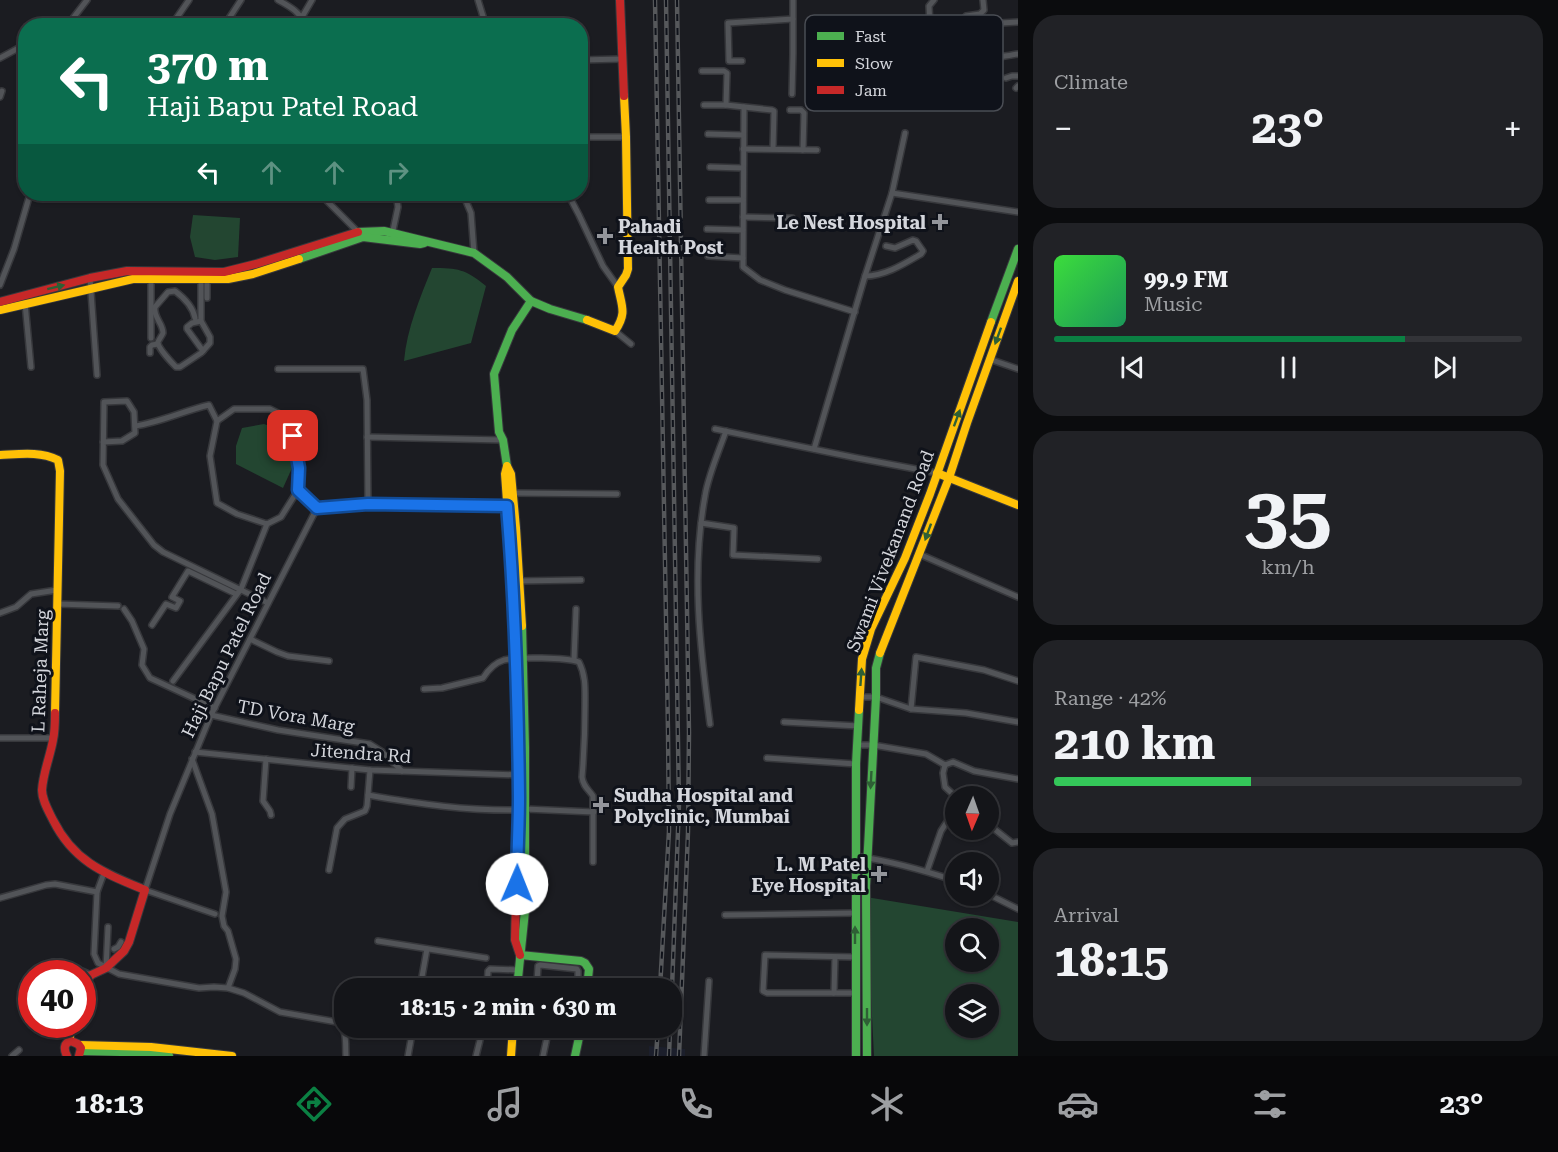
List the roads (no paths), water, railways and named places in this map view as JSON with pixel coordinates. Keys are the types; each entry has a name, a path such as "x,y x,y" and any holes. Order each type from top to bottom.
{"street":[{"path":"73,18 87,0"},
{"path":"177,18 189,0"},
{"path":"230,18 242,0"},
{"path":"278,0 291,7 302,17 312,0"},
{"path":"478,0 484,18"},
{"path":"618,287 628,269 626,137 620,0"},
{"path":"792,94 793,0"},
{"path":"929,15 929,6 934,0"},
{"path":"974,15 981,14 984,10 983,0"},
{"path":"742,61 729,61 728,23 793,19"},
{"path":"1003,23 1018,22"},
{"path":"0,58 18,48"},
{"path":"1003,55 1018,54"},
{"path":"588,60 622,59"},
{"path":"702,71 727,73 726,105"},
{"path":"1006,78 1018,76"},
{"path":"704,105 726,105 774,111 773,149"},
{"path":"744,107 743,267 760,280 855,312"},
{"path":"790,110 801,110 804,113 803,150"},
{"path":"814,449 892,193 905,133"},
{"path":"708,134 743,135"},
{"path":"588,137 626,137"},
{"path":"743,149 817,150"},
{"path":"710,167 743,168"},
{"path":"892,193 1018,212"},
{"path":"709,200 743,200"},
{"path":"0,285 14,249 28,201"},
{"path":"327,201 360,235"},
{"path":"392,237 397,201"},
{"path":"466,201 471,213 474,253"},
{"path":"572,201 603,266 618,287 623,315 615,331"},
{"path":"743,218 792,218"},
{"path":"707,229 743,230"},
{"path":"0,302 90,278 127,272 151,275 204,275 224,272 285,259 360,235 384,231 392,237 420,238 425,242 474,253 507,277 531,301 615,331 631,345"},
{"path":"865,276 877,275 897,268 923,251 913,240 895,248 886,246"},
{"name":"Swami Vivekanand Road","path":"856,1056 856,764 864,649 871,629 905,558 930,494 1018,249"},
{"path":"708,256 743,258"},
{"path":"204,275 228,279 253,274 285,259"},
{"path":"0,310 151,275"},
{"path":"151,275 151,338"},
{"path":"204,275 207,298"},
{"path":"195,318 182,296 175,291 168,292 155,307 156,317 163,327 158,344 176,367 180,367 203,351 210,343 210,337 201,321 204,275"},
{"path":"90,278 97,375"},
{"name":"Swami Vivekanand Road","path":"867,1056 867,858 876,668 880,647 949,478 1018,281"},
{"path":"24,295 31,367"},
{"path":"518,978 525,915 521,890 521,711 516,581 509,480 503,440 499,432 494,374 512,330 531,301"},
{"path":"201,321 192,323 187,329 203,351"},
{"path":"150,353 150,346 158,344"},
{"path":"989,359 1018,369"},
{"path":"279,369 363,369 367,400 368,504"},
{"path":"103,442 122,441 135,433 134,412 127,401 104,402 103,442 103,465 118,499 154,545 164,552 268,603"},
{"path":"135,426 152,424 189,409 208,405 217,421 210,456 217,502 237,514 267,524"},
{"path":"173,681 241,588 267,524 281,517 298,490 299,468 290,419 270,409 234,409 217,421"},
{"path":"715,429 937,473 1018,505"},
{"path":"710,724 700,649 697,560 705,494 726,431"},
{"path":"367,437 503,440"},
{"name":"L Raheja Marg","path":"0,455 51,456 58,460 60,471 54,738 42,793 46,806 59,832 81,858 104,873 145,890"},
{"path":"509,480 513,493 511,506"},
{"path":"298,490 317,508 368,504 511,506"},
{"path":"513,493 617,494"},
{"name":"Haji Bapu Patel Road","path":"96,973 118,958 145,890 170,814 214,708 317,508"},
{"path":"701,523 734,528 733,555 818,559"},
{"path":"919,554 1018,597"},
{"path":"152,625 166,604 176,608 180,601 172,597 188,572 236,594"},
{"path":"516,581 581,580"},
{"path":"0,613 16,607 31,594 57,590"},
{"path":"57,604 121,608 132,621 144,649 142,665 150,678 214,708"},
{"path":"574,660 576,609"},
{"path":"250,639 288,656 329,661"},
{"path":"911,709 916,657 984,670 1018,681"},
{"path":"424,689 442,688 483,678 490,667 502,661 550,658 579,662 585,685 586,722 582,777 583,785 593,796 593,862"},
{"path":"860,697 876,698 911,709 966,713 1018,722"},
{"name":"TD Vora Marg","path":"211,715 278,730 370,744 402,771"},
{"path":"784,722 859,726"},
{"path":"0,738 54,738"},
{"path":"858,745 873,745 926,754 945,765"},
{"name":"Jitendra Rd","path":"195,752 370,770 522,775"},
{"path":"767,758 856,764"},
{"path":"192,759 212,814 226,892 222,916 236,958 235,969 228,988"},
{"path":"267,759 263,801 271,815"},
{"path":"945,765 953,762 974,771 1018,779"},
{"path":"945,765 943,773 945,787"},
{"path":"351,787 352,768"},
{"path":"329,870 337,828 345,819 364,811 367,806 370,770"},
{"path":"368,795 435,807 495,810 522,807 594,812"},
{"path":"927,871 945,825"},
{"path":"999,833 1012,843 1018,842"},
{"path":"855,856 927,871 945,877"},
{"path":"104,873 97,892 94,954 98,963 119,974 159,982 199,988 228,988 244,993 280,1012 338,1022 345,1031 346,1056"},
{"path":"0,898 55,884 97,892"},
{"path":"145,890 215,914"},
{"path":"520,956 515,940 516,914 521,890"},
{"path":"999,900 1018,909"},
{"path":"725,915 855,913"},
{"path":"516,914 525,915"},
{"path":"106,968 108,927"},
{"path":"378,941 486,958"},
{"path":"114,949 123,942"},
{"path":"422,978 427,948"},
{"path":"520,956 581,961 588,966 589,978"},
{"path":"855,957 765,956 763,991 767,993 856,993"},
{"path":"834,993 835,957"},
{"path":"537,978 539,965 578,970 578,978"},
{"path":"488,978 490,969 519,970"},
{"path":"704,1056 709,981"},
{"path":"408,1056 411,1038"},
{"path":"476,1056 480,1038"},
{"path":"511,1056 512,1038"},
{"path":"543,1056 547,1038"},
{"path":"575,1056 579,1038"},
{"path":"66,1056 64,1047 70,1041 76,1042 80,1053 97,1048 232,1056"},
{"path":"12,1056 19,1050"},
{"path":"148,1050 168,1056"}],"railway":[{"path":"655,0 669,831 661,978"},
{"path":"666,0 679,804 672,978"},
{"path":"677,0 689,732 688,832 679,1056"},
{"path":"656,1056 657,1038"},
{"path":"669,1056 670,1038"}],"place":[{"name":"Le Nest Hospital","path":"940,222"},
{"name":"Pahadi Health Post","path":"605,236"},
{"name":"Sudha Hospital and Polyclinic, Mumbai","path":"601,805"},
{"name":"L. M Patel Eye Hospital","path":"879,874"}]}
